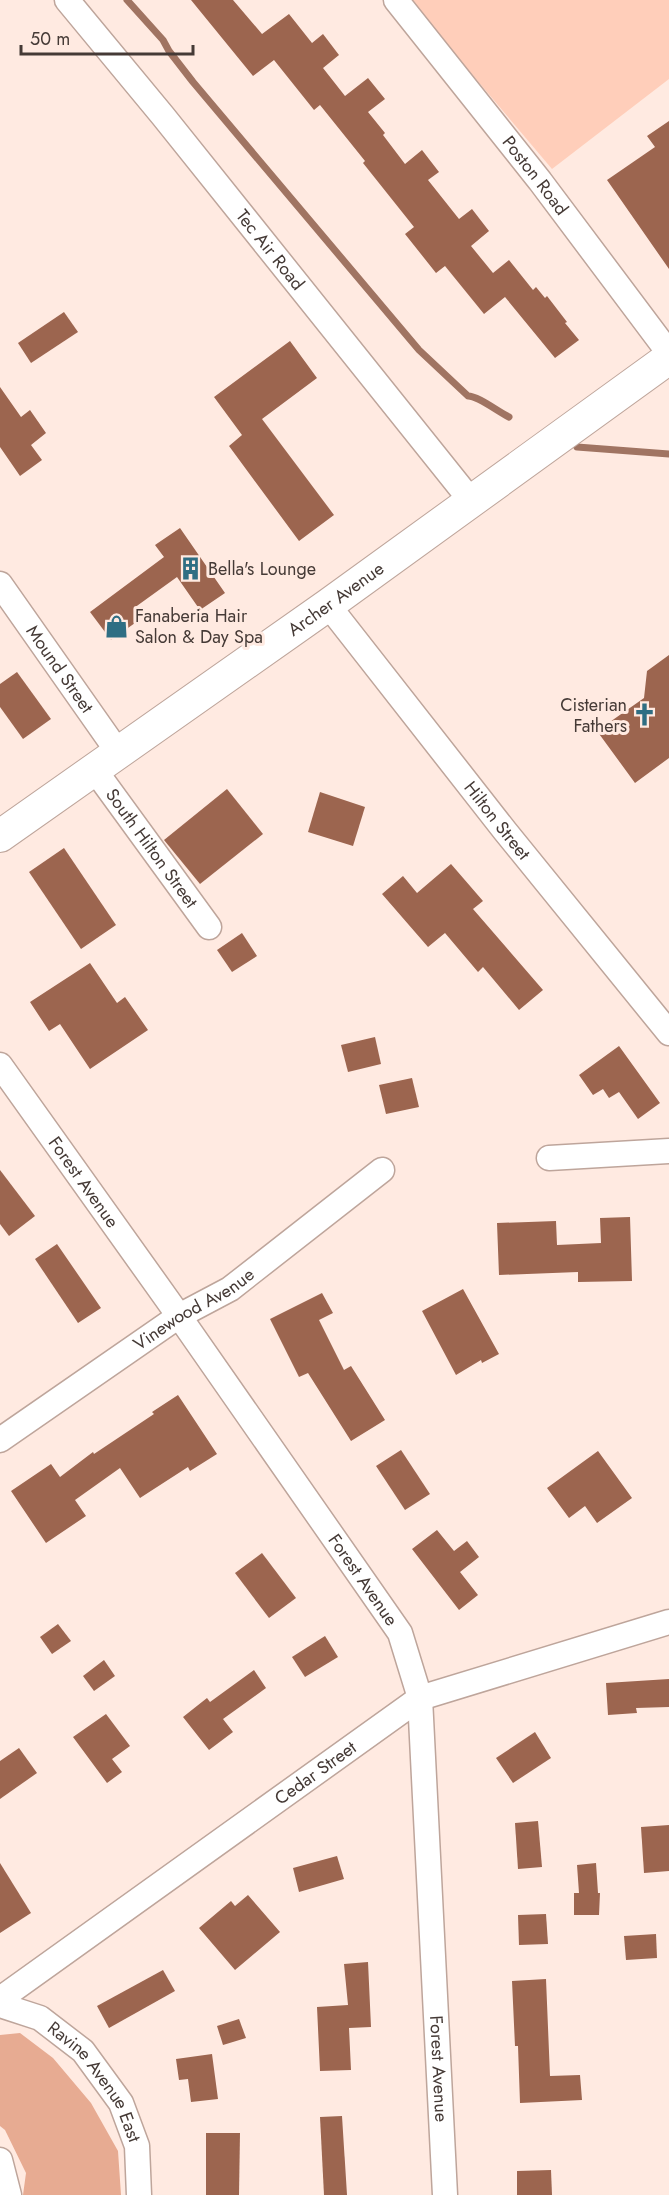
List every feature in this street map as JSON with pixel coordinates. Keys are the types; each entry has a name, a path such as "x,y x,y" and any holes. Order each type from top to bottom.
{"main road":[{"name":"Archer Avenue","path":"0,836 472,502 669,355"}],"street":[{"name":"Tec Air Road","path":"67,0 208,171 472,502"},
{"name":"Poston Road","path":"396,0 540,181 669,355"},
{"name":"Mound Street","path":"0,584 106,761"},
{"name":"Hilton Street","path":"328,605 669,1033"},
{"name":"South Hilton Street","path":"106,761 209,927"},
{"name":"Forest Avenue","path":"0,1065 179,1316 400,1633 420,1698 446,2195"},
{"path":"549,1158 669,1151"},
{"name":"Vinewood Avenue","path":"0,1440 179,1316 230,1289 382,1170"},
{"name":"Cedar Street","path":"0,1999 420,1698 669,1622"},
{"name":"Ravine Avenue East","path":"0,2006 40,2018 83,2051 121,2103 137,2146 140,2195"},
{"path":"0,2160 9,2195"}],"shaded area":[{"path":"409,0 669,0 669,79 552,169"},
{"path":"20,2033 53,2058 91,2103 118,2151 121,2195 23,2195 26,2173 5,2130 0,2126 0,2035"}],"building":[{"path":"191,0 233,0 262,34 289,14 312,43 323,34 339,55 323,68 345,96 368,78 385,99 368,112 405,164 422,150 439,172 428,180 459,219 472,209 489,231 471,246 493,273 509,260 533,290 536,287 545,298 547,296 579,340 555,358 505,297 484,314 445,266 436,273 405,234 414,227 320,105 314,110 274,60 253,76"},
{"path":"669,121 669,269 607,180 655,147 647,136"},
{"path":"64,312 78,332 31,363 18,343"},
{"path":"290,341 317,378 262,419 334,515 299,541 229,446 242,435 214,397"},
{"path":"0,387 21,417 30,410 46,433 31,445 42,460 20,476 0,447"},
{"path":"180,528 225,593 200,610 177,577 134,608 142,618 111,640 90,612 164,557 155,545"},
{"name":"Cisterian Fathers","path":"669,655 669,758 635,783 597,731 644,698 647,671"},
{"path":"17,672 51,719 23,739 0,707 0,684"},
{"path":"227,789 263,834 200,884 164,840"},
{"path":"320,792 365,807 353,846 308,832"},
{"path":"64,848 116,925 81,949 29,872"},
{"path":"451,864 483,901 473,909 543,990 519,1010 483,967 478,972 445,933 428,947 382,894 403,876 417,893"},
{"path":"242,933 257,956 232,972 217,950"},
{"path":"90,963 117,1003 125,997 148,1030 90,1069 60,1024 49,1031 30,1002"},
{"path":"375,1037 381,1064 348,1072 341,1045"},
{"path":"619,1046 660,1103 638,1119 619,1092 609,1098 603,1089 593,1095 579,1075"},
{"path":"412,1078 419,1107 386,1114 379,1085"},
{"path":"0,1170 35,1216 9,1236 0,1224"},
{"path":"630,1217 632,1281 578,1282 578,1272 499,1275 497,1223 556,1221 557,1245 601,1243 600,1218"},
{"path":"57,1244 101,1308 78,1323 35,1259"},
{"path":"463,1289 499,1354 482,1363 481,1360 456,1375 422,1311"},
{"path":"322,1293 333,1313 319,1320 344,1370 351,1366 385,1420 351,1441 308,1373 299,1377 270,1319"},
{"path":"178,1395 217,1454 190,1471 188,1467 140,1498 120,1468 75,1500 86,1516 46,1543 11,1491 51,1464 60,1477 93,1452 94,1454 154,1414 152,1412"},
{"path":"401,1450 430,1494 405,1510 376,1466"},
{"path":"598,1451 632,1498 597,1523 585,1506 569,1518 547,1488"},
{"path":"437,1530 454,1551 467,1541 479,1557 460,1572 478,1595 459,1610 412,1549"},
{"path":"262,1553 296,1598 269,1618 235,1573"},
{"path":"58,1624 71,1641 52,1654 40,1637"},
{"path":"325,1636 338,1657 305,1677 292,1657"},
{"path":"104,1660 115,1676 94,1691 83,1676"},
{"path":"254,1670 266,1688 223,1719 233,1732 209,1750 183,1717 207,1698 210,1702"},
{"path":"669,1679 669,1707 636,1708 637,1713 608,1715 606,1683"},
{"path":"106,1714 130,1746 112,1759 122,1772 107,1783 73,1737"},
{"path":"535,1732 551,1758 513,1783 496,1758"},
{"path":"19,1748 37,1773 0,1799 0,1761"},
{"path":"538,1821 542,1867 518,1869 515,1823"},
{"path":"669,1825 669,1871 644,1873 641,1827"},
{"path":"337,1856 344,1879 299,1892 293,1868"},
{"path":"0,1863 31,1913 0,1933"},
{"path":"596,1863 598,1893 600,1893 599,1915 574,1915 574,1893 579,1893 577,1865"},
{"path":"248,1895 280,1932 235,1970 199,1928 231,1901 235,1906"},
{"path":"546,1914 548,1944 519,1945 518,1915"},
{"path":"656,1934 657,1958 626,1960 624,1936"},
{"path":"368,1962 371,2027 349,2028 351,2070 320,2071 317,2007 348,2005 344,1964"},
{"path":"163,1970 175,1991 109,2028 97,2006"},
{"path":"546,1979 550,2076 580,2075 582,2100 520,2103 512,1981"},
{"path":"239,2019 246,2038 223,2045 217,2026"},
{"path":"212,2054 218,2099 191,2102 188,2079 179,2080 176,2059"},
{"path":"342,2116 347,2195 324,2195 320,2117"},
{"path":"206,2133 240,2133 239,2195 206,2195"},
{"path":"551,2170 552,2195 517,2195 517,2171"}],"waterway":[{"path":"127,0 163,40 193,82 419,350 468,396 482,401 509,417"},
{"path":"577,447 669,454"}],"place":[{"name":"Bella's Lounge","path":"190,569"},
{"name":"Fanaberia Hair Salon & Day Spa","path":"117,626"},
{"name":"Cisterian Fathers","path":"645,715"}]}
